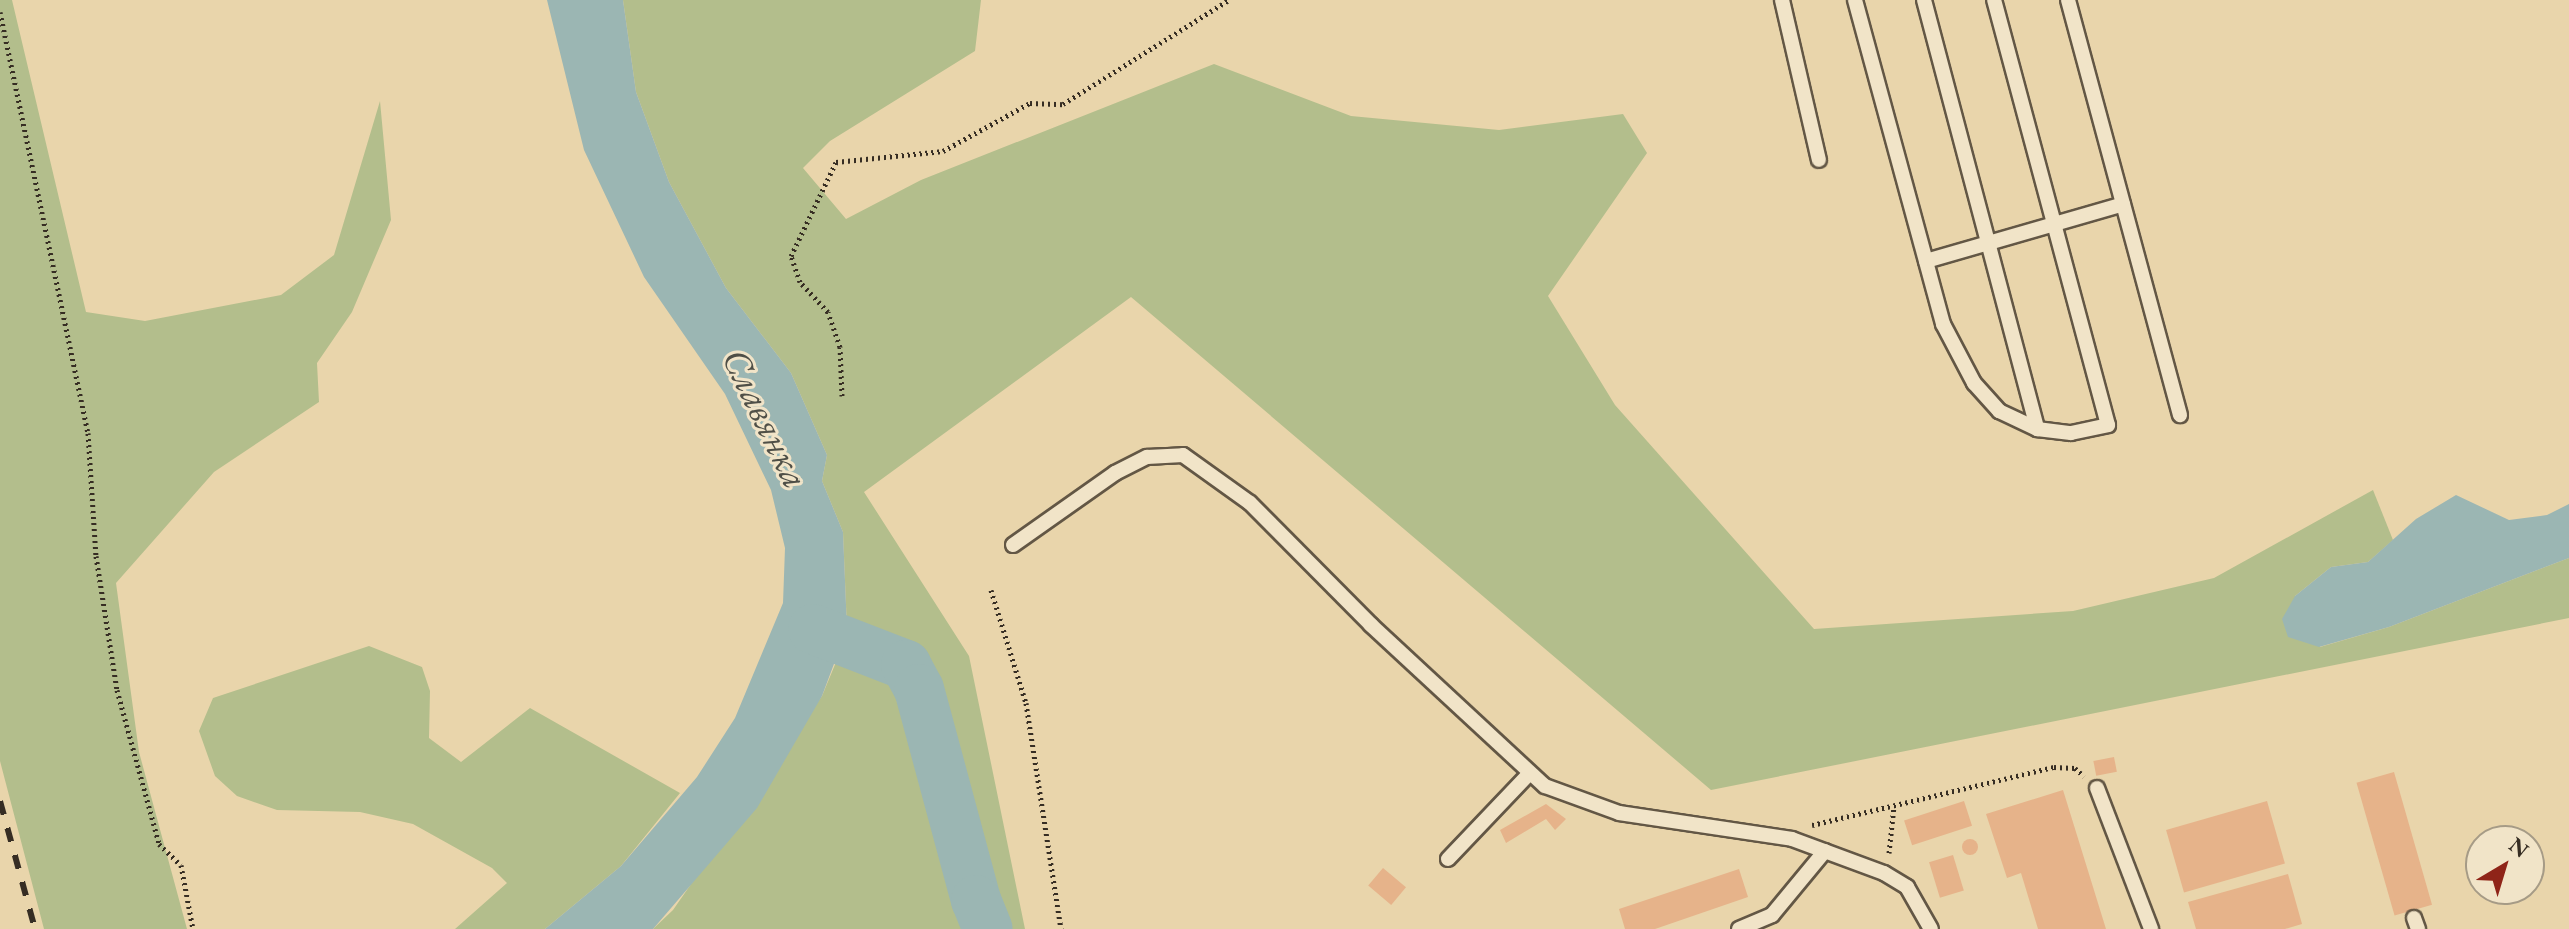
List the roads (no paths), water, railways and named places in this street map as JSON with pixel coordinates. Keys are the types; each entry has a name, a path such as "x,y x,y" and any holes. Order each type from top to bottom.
{"lane":[{"path":"1782,0 1819,160"},
{"path":"1855,0 1943,324 1974,383 1999,411 2037,429 2071,433 2108,425 1994,0"},
{"path":"1924,0 2037,429"},
{"path":"2068,0 2180,415"},
{"path":"1926,261 2123,204"},
{"path":"1013,545 1115,473 1147,457 1183,455 1250,503 1529,774 1578,802 1619,813 1792,839 1884,873 1907,887 1931,929"},
{"path":"1448,859 1529,774"},
{"path":"2097,788 2151,929"},
{"path":"1739,929 1772,915 1825,851"}],"water":[{"name":"Славянка","path":"547,0 623,0 636,92 669,182 726,288 791,373 827,455 822,481 843,532 847,629 822,696 757,808 653,929 545,929 621,866 697,777 735,718 783,603 785,548 771,490 725,394 644,277 584,150"},
{"path":"2456,495 2509,520 2547,515 2569,504 2569,558 2389,627 2319,647 2288,637 2282,619 2295,596 2331,567 2368,562 2416,519"}],"waterway":[{"path":"813,629 906,665 919,689 976,900 988,929"}],"railway":[{"path":"0,801 35,929"}]}
